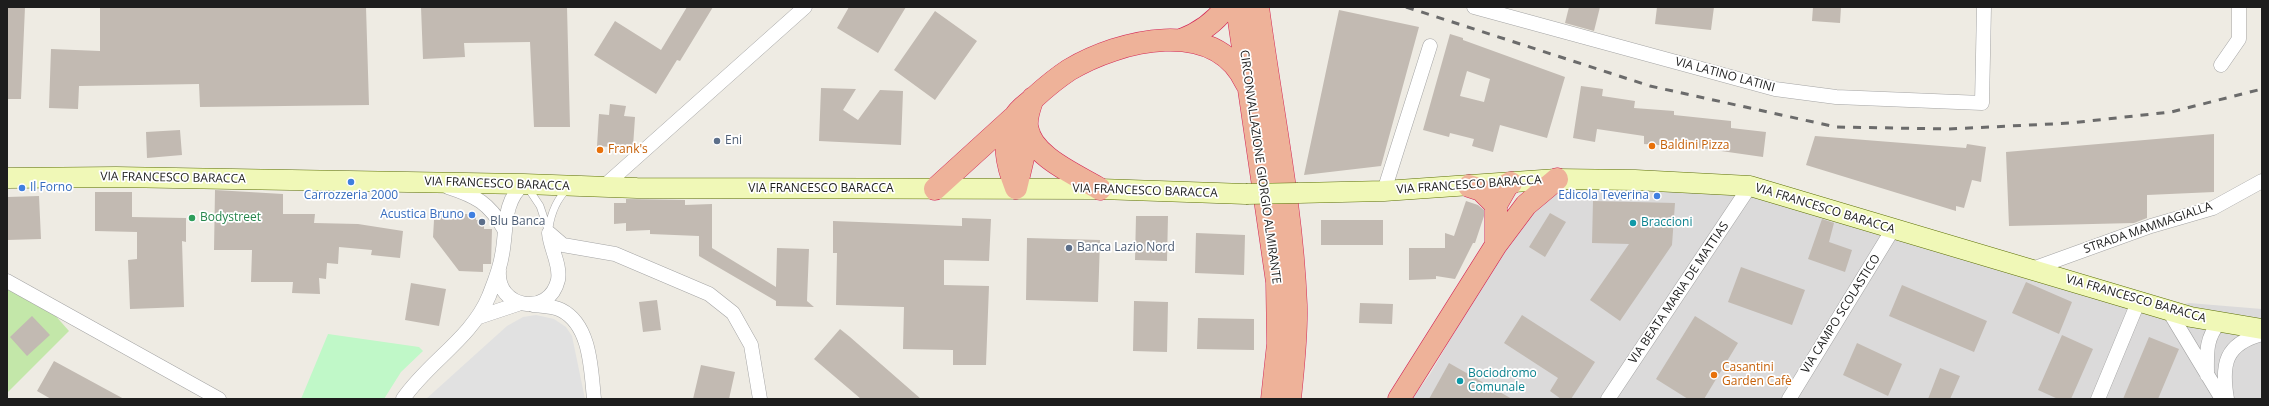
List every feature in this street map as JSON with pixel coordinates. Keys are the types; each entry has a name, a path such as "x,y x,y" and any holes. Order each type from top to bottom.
{"highway":[{"path":"935,189 1014,117 1025,103 1069,70 1115,50 1140,43 1181,40 1192,36 1211,24 1226,7"},
{"name":"CIRCONVALLAZIONE GIORGIO ALMIRANTE","path":"1237,7 1277,282 1278,344 1272,399"},
{"name":"CIRCONVALLAZIONE GIORGIO ALMIRANTE","path":"1258,7 1288,219 1296,305 1290,399"},
{"path":"1181,40 1210,46 1228,57 1243,75 1251,97"},
{"path":"1016,188 1029,133 1028,117 1033,98"},
{"path":"1014,117 1007,137 1006,149 1008,168 1016,188"},
{"path":"1029,133 1035,146 1048,157 1100,189"},
{"path":"1399,399 1496,245 1526,204 1557,179"},
{"path":"1496,245 1496,205 1508,184 1517,182 1526,204"},
{"path":"1469,186 1481,190 1496,205"},
{"path":"1292,377 1300,399"}],"main road":[{"name":"VIA FRANCESCO BARACCA","path":"7,178 116,177 433,182 524,184 602,188 1100,189 1246,194 1384,191 1557,179 1635,180 1750,186 2219,323 2262,329"}],"street":[{"path":"602,188 805,7"},
{"name":"VIA LATINO LATINI","path":"1474,7 1775,89 1836,97 1982,103 1984,7"},
{"path":"2221,66 2239,39 2239,7"},
{"path":"1384,191 1430,46"},
{"name":"STRADA MAMMAGIALLA","path":"2032,269 2151,226 2213,208 2262,181"},
{"path":"433,182 476,197 491,209 504,229"},
{"path":"403,399 414,384 479,317 499,267 504,244 504,229 510,205 520,187 524,184"},
{"name":"VIA BEATA MARIA DE MATTIAS","path":"1608,399 1750,186"},
{"name":"VIA CAMPO SCOLASTICO","path":"1788,399 1893,229"},
{"path":"533,305 550,295 558,280 559,272 551,249 549,232"},
{"path":"549,232 563,245 574,248 588,248 615,254 709,294 715,298 733,313 751,345 760,399"},
{"path":"499,267 501,284 511,299 518,304"},
{"path":"7,281 219,399"},
{"path":"2098,399 2138,300"},
{"path":"479,317 518,304 560,310 574,319 586,343 594,399"},
{"path":"2167,308 2222,399"},
{"path":"2207,375 2207,348 2211,332 2219,323"},
{"path":"2227,399 2224,380 2225,363 2229,355 2234,348 2248,338 2262,334"}],"lane":[{"path":"524,184 540,206 549,232"},
{"path":"549,232 555,207 570,186"}],"shaded area":[{"path":"1566,185 1755,187 2167,308 2189,303 2262,309 2262,399 1412,399 1430,374 1502,251 1540,198"},
{"path":"536,315 554,319 566,327 572,336 585,399 426,399 507,326 523,317"}],"green space":[{"path":"7,284 46,305 69,331 7,393"},
{"path":"328,334 419,347 423,351 401,372 384,399 301,399"}],"building":[{"path":"7,7 25,7 21,99 7,99"},
{"path":"100,7 366,7 369,105 200,107 199,84 79,86 78,109 49,108 51,49 100,51"},
{"path":"421,7 567,7 570,127 534,127 530,42 464,43 465,57 423,59"},
{"path":"687,7 713,7 680,61 677,60 656,94 594,55 615,21 661,50"},
{"path":"849,7 906,7 878,53 837,28"},
{"path":"1569,7 1600,7 1594,31 1565,23"},
{"path":"1657,7 1714,7 1711,30 1655,24"},
{"path":"1813,7 1841,7 1840,23 1812,21"},
{"path":"1339,10 1419,27 1381,166 1304,175"},
{"path":"935,11 977,41 935,100 894,70"},
{"path":"1450,34 1565,77 1547,138 1500,125 1493,152 1472,146 1474,139 1450,133 1449,137 1423,130","holes":["1467,71 1490,79 1484,102 1460,96"]},
{"path":"1581,86 1603,89 1602,96 1635,101 1634,108 1674,111 1674,115 1731,121 1731,128 1766,132 1763,157 1672,144 1672,146 1644,144 1644,136 1597,129 1595,142 1573,138"},
{"path":"821,88 856,89 843,110 858,120 880,90 903,91 901,145 819,141"},
{"path":"610,104 626,106 624,116 635,117 633,147 623,146 616,153 610,147 597,146 599,114 609,115"},
{"path":"180,130 182,155 147,158 146,132"},
{"path":"2214,134 2214,192 2147,195 2147,218 2134,223 2009,226 2006,152"},
{"path":"1815,136 1966,148 1967,144 1986,147 1981,182 1972,180 1964,208 1956,206 1956,211 1806,165"},
{"path":"215,190 283,194 283,214 315,214 314,223 358,224 403,231 400,258 371,255 372,250 339,247 338,264 327,263 326,279 319,278 320,294 292,293 293,282 251,282 252,250 214,250"},
{"path":"95,192 132,192 132,217 186,218 186,242 182,241 184,307 130,309 128,260 137,259 137,232 95,231"},
{"path":"39,196 41,239 7,240 7,197"},
{"path":"626,199 685,200 685,205 712,204 712,248 776,287 777,248 809,249 807,301 814,307 776,306 776,301 699,256 699,236 650,234 650,230 626,231 626,223 614,224 614,203 626,203"},
{"path":"1466,201 1478,205 1484,210 1484,216 1475,243 1473,243 1455,279 1436,276 1436,279 1409,280 1409,248 1445,248 1445,233 1454,236"},
{"path":"1593,201 1675,203 1672,245 1620,321 1590,300 1629,244 1592,243"},
{"path":"1550,213 1566,222 1545,257 1529,247"},
{"path":"440,214 476,214 476,220 484,220 484,229 492,229 491,264 483,264 483,272 459,271 433,237 434,220 440,220"},
{"path":"1136,216 1168,216 1167,261 1135,260"},
{"path":"962,218 991,219 989,261 944,260 944,285 989,286 986,365 953,365 953,350 903,349 904,307 836,305 837,253 833,253 833,221 962,226"},
{"path":"1822,219 1834,223 1829,242 1852,250 1845,272 1808,259"},
{"path":"1321,220 1383,220 1383,245 1321,245"},
{"path":"1196,233 1245,235 1244,275 1195,273"},
{"path":"1027,238 1100,240 1098,302 1026,300"},
{"path":"1741,267 1805,290 1792,325 1728,302"},
{"path":"2026,282 2072,302 2059,334 2012,313"},
{"path":"411,283 446,289 439,326 405,320"},
{"path":"1902,285 1987,321 1974,352 1889,316"},
{"path":"657,300 661,330 643,332 639,302"},
{"path":"1134,301 1168,302 1167,352 1133,351"},
{"path":"1360,303 1393,304 1392,324 1359,323"},
{"path":"1522,315 1595,362 1571,399 1561,399 1550,391 1558,378 1504,343"},
{"path":"32,316 50,335 27,356 10,337"},
{"path":"1695,316 1738,343 1704,399 1688,399 1656,379"},
{"path":"1198,318 1254,319 1254,350 1197,349"},
{"path":"840,329 921,399 861,399 814,359"},
{"path":"2062,335 2093,349 2071,399 2058,399 2038,390"},
{"path":"2149,337 2179,349 2158,399 2123,399"},
{"path":"1857,343 1902,364 1888,396 1843,375"},
{"path":"54,361 124,399 51,399 37,391"},
{"name":"Bociodromo Comunale","path":"1449,363 1512,399 1429,399"},
{"path":"701,365 735,372 729,399 693,399"},
{"path":"1940,368 1960,376 1950,399 1928,399"}],"railway":[{"path":"1406,7 1650,86 1836,127 1949,129 2071,123 2171,112 2262,89"}],"place":[{"name":"Eni","path":"717,141"},
{"name":"Baldini Pizza","path":"1652,146"},
{"name":"Frank's","path":"600,150"},
{"name":"Carrozzeria 2000","path":"351,182"},
{"name":"Il Forno","path":"22,188"},
{"name":"Edicola Teverina","path":"1657,196"},
{"name":"Acustica Bruno","path":"472,215"},
{"name":"Bodystreet","path":"192,218"},
{"name":"Blu Banca","path":"482,222"},
{"name":"Braccioni","path":"1633,223"},
{"name":"Banca Lazio Nord","path":"1069,248"},
{"name":"Casantini Garden Cafè","path":"1714,375"},
{"name":"Bociodromo Comunale","path":"1460,381"}]}
